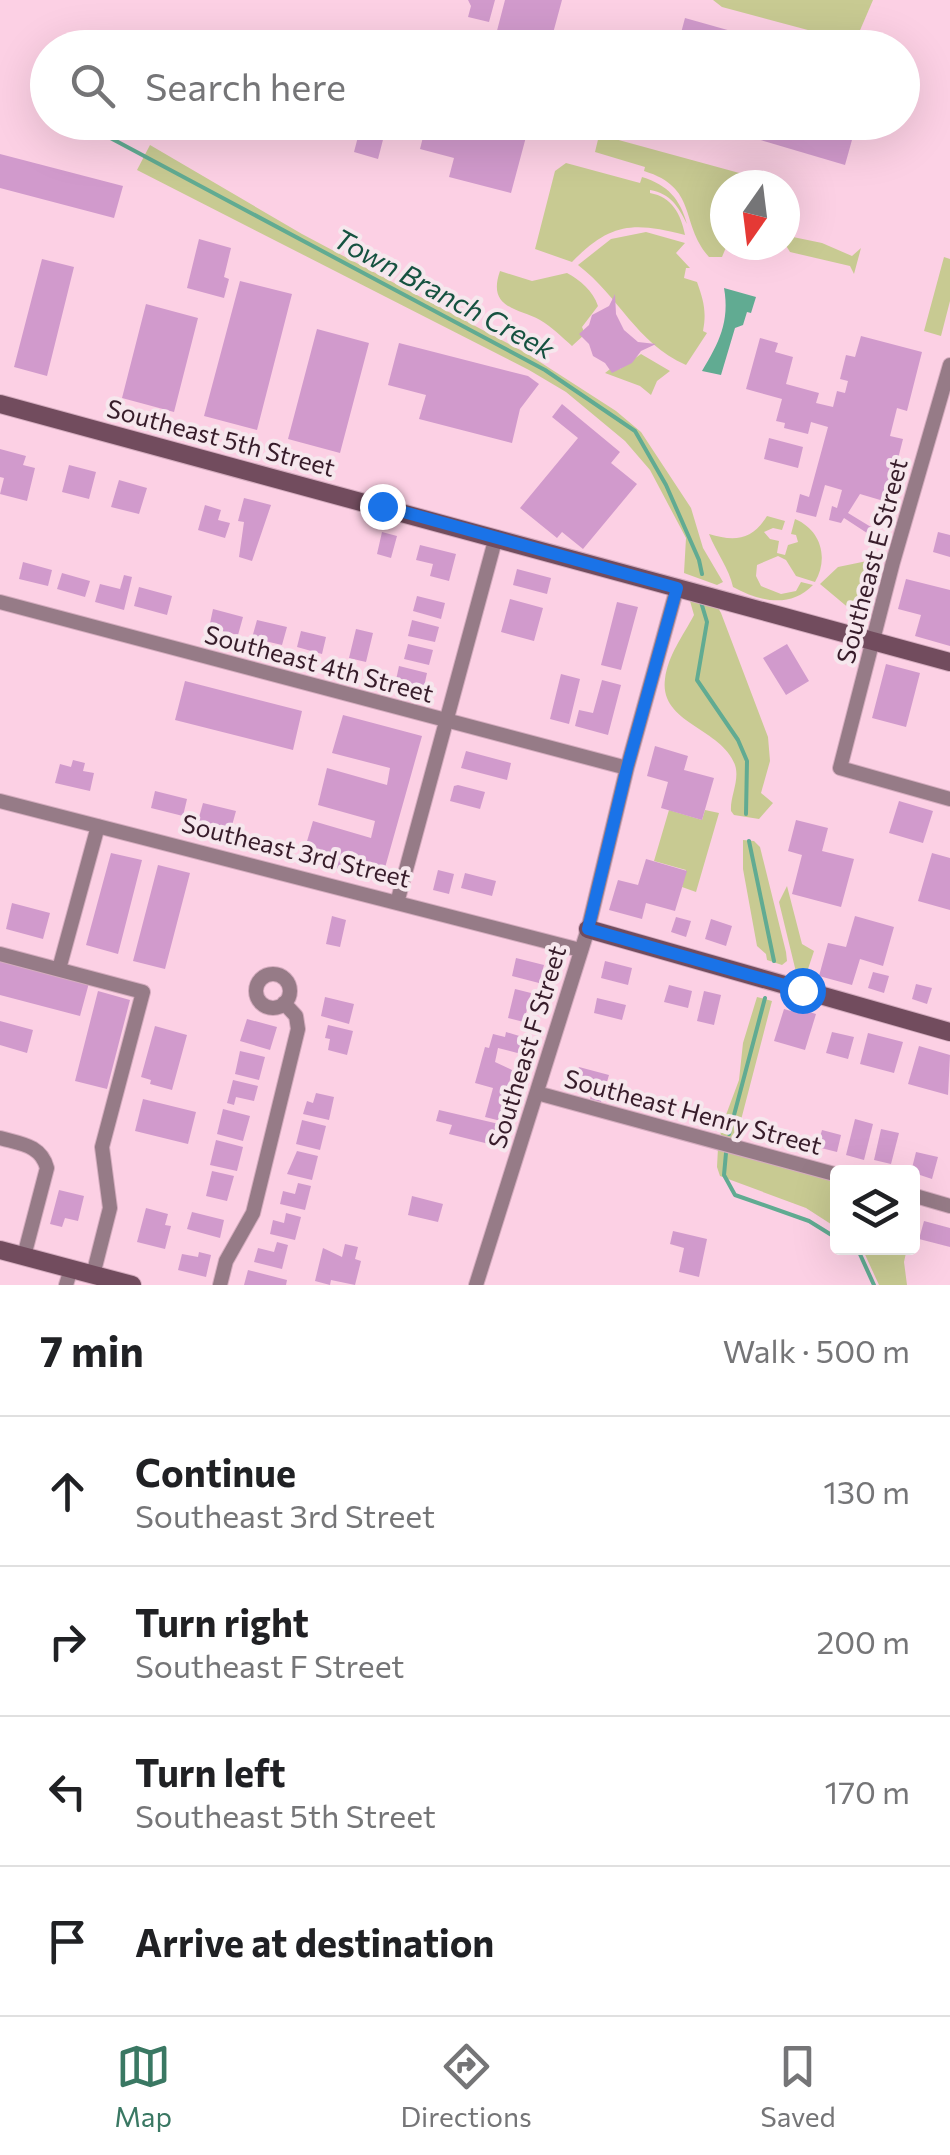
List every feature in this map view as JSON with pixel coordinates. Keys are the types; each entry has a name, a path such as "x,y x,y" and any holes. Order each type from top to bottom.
{"street":[{"name":"Southeast E Street","path":"950,365 840,768 950,799"},
{"name":"Southeast 5th Street","path":"0,404 950,662"},
{"path":"397,903 496,537"},
{"name":"Southeast F Street","path":"476,1285 588,929 677,588"},
{"name":"Southeast 4th Street","path":"0,602 627,768"},
{"name":"Southeast 3rd Street","path":"0,801 580,950"},
{"path":"58,969 98,826"},
{"path":"588,929 950,1032"},
{"path":"0,954 143,992 102,1147 110,1208 93,1274"},
{"path":"220,1285 226,1261 253,1213 298,1028 296,1016 284,1004"},
{"name":"Southeast Henry Street","path":"537,1092 830,1173"},
{"path":"0,1138 38,1150 44,1154 48,1168 24,1256"},
{"path":"920,1197 950,1206"},
{"path":"0,1250 24,1256 69,1277 93,1274 132,1285"}],"shaded area":[{"path":"713,0 873,0 860,30 808,30 722,7"},
{"path":"598,140 619,140 728,170 710,170 710,257 694,232 681,197 661,178 644,171 645,167 595,152"},
{"path":"150,145 302,234 526,353 616,411 641,432 691,508 703,548 723,582 717,585 684,573 686,538 650,470 625,441 566,392 137,170"},
{"path":"566,163 640,183 642,177 659,184 677,200 687,224 669,198 650,193 664,198 674,208 685,235 637,227 611,232 572,262 535,249 555,171"},
{"path":"646,232 685,243 676,253 690,268 686,268 684,278 697,282 701,294 703,331 707,333 686,365 640,332 578,265 611,239"},
{"path":"800,238 852,256 861,248 854,274 850,266 800,254"},
{"path":"944,257 950,259 950,301 941,336 924,331"},
{"path":"500,271 532,281 567,273 577,279 598,306 582,327 585,334 572,346 544,323 507,305 498,293"},
{"path":"724,288 756,297 743,325 735,328 721,375 702,371 722,331"},
{"path":"641,354 670,371 657,381 651,395 640,386 605,373 614,366 620,369"},
{"path":"767,516 785,521 782,530 764,532 779,541 777,553 785,555 788,545 798,542 796,535 791,534 795,519 811,530 822,554 815,582 796,576 786,560 778,556 757,565 756,576 761,586 781,594 796,591 801,582 813,585 784,600 764,599 733,587 709,534 742,537 755,530"},
{"path":"867,561 880,565 863,620 820,584 838,567"},
{"path":"690,601 717,606 768,737 770,761 761,793 773,803 759,819 734,815 731,811 735,765 718,742 681,716 666,694 669,662 694,615"},
{"path":"669,810 702,820 705,810 719,813 696,892 682,887 686,870 654,861"},
{"path":"743,840 754,841 760,847 786,952 787,961 782,965 767,960 757,946 743,869"},
{"path":"787,886 802,944 814,951 806,975 796,972 779,902"},
{"path":"757,997 772,1001 735,1143 722,1139 720,1131 739,1080 743,1043"},
{"path":"718,1148 830,1180 830,1223 806,1208 720,1176"},
{"path":"865,1255 906,1255 907,1285 879,1285"}],"building":[{"path":"468,0 495,0 489,22 468,17"},
{"path":"505,0 562,0 554,30 497,30"},
{"path":"685,18 727,30 682,30"},
{"path":"357,140 383,140 378,159 354,152"},
{"path":"422,140 525,140 511,193 449,177 454,158 420,149"},
{"path":"761,140 852,140 845,165"},
{"path":"0,154 123,186 114,218 0,188"},
{"path":"199,239 231,248 224,298 187,288"},
{"path":"42,259 74,267 47,376 14,367"},
{"path":"240,281 292,294 257,430 204,416"},
{"path":"615,294 616,314 624,330 638,342 656,344 612,373 593,356 589,344 579,334 589,325 592,315 609,306"},
{"path":"146,304 198,318 174,412 122,398"},
{"path":"317,329 369,343 340,453 288,439"},
{"path":"861,336 922,352 907,411 897,408 890,436 903,439 887,502 860,494 848,513 871,527 867,533 844,518 841,523 829,520 842,490 825,485 816,517 796,512 800,494 809,497 828,427 811,422 808,434 784,428 785,423 776,421 782,399 746,389 760,338 778,343 775,352 793,357 786,384 819,393 816,403 833,407 837,391 845,393 848,381 840,379 846,355 855,357"},
{"path":"399,343 528,376 539,384 520,409 512,443 419,419 426,395 388,385"},
{"path":"562,404 620,452 611,463 637,484 583,549 562,532 557,538 520,508 578,438 552,417"},
{"path":"769,438 803,447 798,468 764,459"},
{"path":"0,449 26,456 23,465 35,468 27,501 0,494 4,478 0,477"},
{"path":"69,465 96,472 89,499 62,492"},
{"path":"119,480 147,488 139,514 111,507"},
{"path":"244,498 271,505 252,561 239,557 244,522 238,521"},
{"path":"205,505 221,510 218,520 230,523 225,538 198,530"},
{"path":"382,532 397,536 391,558 377,554"},
{"path":"938,532 950,535 950,557 933,552"},
{"path":"420,545 456,554 449,581 430,576 433,564 416,560"},
{"path":"23,562 52,570 48,586 19,579"},
{"path":"517,569 551,578 547,594 513,585"},
{"path":"62,573 90,581 85,597 57,589"},
{"path":"124,575 132,577 124,610 95,602 100,584 120,589"},
{"path":"906,579 950,590 950,646 915,636 921,615 898,609"},
{"path":"139,587 172,596 167,615 134,606"},
{"path":"417,596 445,603 441,619 413,611"},
{"path":"510,599 543,608 534,641 501,632"},
{"path":"617,602 638,607 621,670 601,665"},
{"path":"213,609 243,617 238,635 209,628"},
{"path":"257,620 287,627 282,645 252,638"},
{"path":"412,620 439,627 435,642 408,636"},
{"path":"356,629 373,633 366,662 349,658"},
{"path":"301,631 326,637 322,654 297,647"},
{"path":"408,644 433,650 429,665 404,659"},
{"path":"787,644 809,681 786,695 763,658"},
{"path":"886,664 920,673 906,727 872,718"},
{"path":"399,666 427,673 424,687 396,680"},
{"path":"561,674 580,679 569,724 550,719"},
{"path":"602,680 621,685 608,735 575,726 579,710 593,713"},
{"path":"185,681 302,711 293,750 175,720"},
{"path":"343,715 422,736 381,882 302,858 313,821 371,838 375,821 318,805 327,768 387,785 390,768 332,753"},
{"path":"655,746 688,756 684,770 714,778 702,820 661,808 668,782 647,776"},
{"path":"466,751 511,763 507,780 461,768"},
{"path":"73,760 85,763 83,771 94,773 90,791 55,783 60,764 71,767"},
{"path":"454,786 485,792 480,809 450,801"},
{"path":"155,791 187,799 183,816 151,808"},
{"path":"899,801 933,811 923,843 889,833"},
{"path":"203,803 236,811 231,829 198,821"},
{"path":"796,820 828,828 822,851 854,859 841,907 792,894 802,855 788,851"},
{"path":"111,853 142,860 118,954 86,945"},
{"path":"932,853 950,858 950,910 918,901"},
{"path":"646,859 687,871 675,911 646,903 642,919 609,910 618,880 638,885"},
{"path":"158,865 190,873 165,969 133,961"},
{"path":"438,870 454,874 449,894 433,890"},
{"path":"465,873 496,881 492,896 461,888"},
{"path":"12,903 50,913 43,939 6,929"},
{"path":"332,916 346,920 340,947 326,944"},
{"path":"855,916 894,927 883,966 860,959 852,985 819,976 828,943 846,947"},
{"path":"676,917 691,921 686,937 671,932"},
{"path":"711,919 732,926 726,946 705,939"},
{"path":"516,958 544,965 539,983 512,976"},
{"path":"0,960 89,983 80,1016 0,995"},
{"path":"605,961 632,968 628,985 601,978"},
{"path":"873,972 889,976 884,993 868,988"},
{"path":"916,984 932,988 927,1004 912,999"},
{"path":"669,985 692,991 688,1008 664,1002"},
{"path":"515,989 531,993 524,1022 508,1018"},
{"path":"98,991 130,1000 107,1089 75,1081"},
{"path":"704,991 721,995 714,1025 697,1021"},
{"path":"325,997 354,1004 349,1024 321,1016"},
{"path":"597,998 626,1005 622,1020 594,1013"},
{"path":"792,1007 816,1014 805,1050 774,1041 784,1009 791,1011"},
{"path":"247,1019 277,1027 270,1050 240,1041"},
{"path":"0,1021 33,1030 27,1053 0,1045"},
{"path":"328,1025 353,1031 347,1055 328,1050"},
{"path":"155,1026 187,1035 172,1090 141,1077"},
{"path":"506,1032 529,1039 525,1055 498,1048 495,1062 512,1070 501,1121 485,1117 493,1088 475,1083 485,1047 489,1048 493,1034 505,1037"},
{"path":"832,1032 854,1037 848,1059 826,1053"},
{"path":"868,1033 903,1042 894,1073 860,1064"},
{"path":"919,1046 950,1055 948,1095 908,1084"},
{"path":"240,1051 265,1057 259,1080 235,1074"},
{"path":"579,1067 609,1075 601,1102 590,1099 593,1089 574,1083"},
{"path":"233,1080 258,1086 254,1101 236,1097 234,1105 227,1103"},
{"path":"316,1093 334,1097 329,1120 303,1114 307,1101 313,1103"},
{"path":"143,1099 196,1112 188,1144 135,1131"},
{"path":"223,1109 250,1116 243,1141 217,1134"},
{"path":"439,1110 499,1124 493,1145 449,1134 452,1125 436,1121"},
{"path":"855,1119 873,1124 864,1160 846,1155"},
{"path":"302,1120 326,1126 320,1150 296,1144"},
{"path":"881,1129 899,1133 891,1164 874,1160"},
{"path":"822,1130 841,1135 837,1152 817,1147"},
{"path":"216,1140 243,1147 237,1171 210,1165"},
{"path":"297,1151 318,1156 312,1180 287,1174"},
{"path":"916,1152 938,1157 932,1179 920,1175 920,1165 913,1165"},
{"path":"212,1171 234,1176 227,1201 206,1196"},
{"path":"298,1183 311,1186 305,1210 280,1204 283,1191 295,1194"},
{"path":"59,1190 84,1196 78,1221 65,1218 62,1227 50,1224"},
{"path":"412,1196 443,1204 438,1222 408,1215"},
{"path":"146,1208 168,1214 165,1225 171,1226 165,1249 137,1242"},
{"path":"192,1212 224,1220 220,1238 187,1229"},
{"path":"286,1213 301,1217 295,1240 270,1234 273,1220 284,1223"},
{"path":"924,1221 950,1228 950,1247 920,1239"},
{"path":"673,1231 707,1239 699,1277 679,1272 684,1248 670,1244"},
{"path":"277,1242 288,1245 282,1269 254,1262 258,1248 274,1252"},
{"path":"345,1244 358,1247 355,1259 361,1261 355,1285 315,1281 323,1248 342,1257"},
{"path":"199,1252 211,1255 206,1277 178,1270 182,1254 198,1257"},
{"path":"248,1270 287,1280 286,1285 244,1285"}],"waterway":[{"name":"Town Branch Creek","path":"114,140 545,370 635,431 666,485 702,574"},
{"name":"Town Branch Creek","path":"701,602 707,622 697,680 738,740 747,761 746,814"},
{"name":"Town Branch Creek","path":"749,841 774,961"},
{"name":"Town Branch Creek","path":"729,1134 765,998"},
{"name":"Town Branch Creek","path":"726,1153 724,1175 735,1195 809,1221 830,1234"},
{"name":"Town Branch Creek","path":"860,1255 874,1285"}],"route":[{"path":"382,506 677,588 588,929 802,990"}]}
